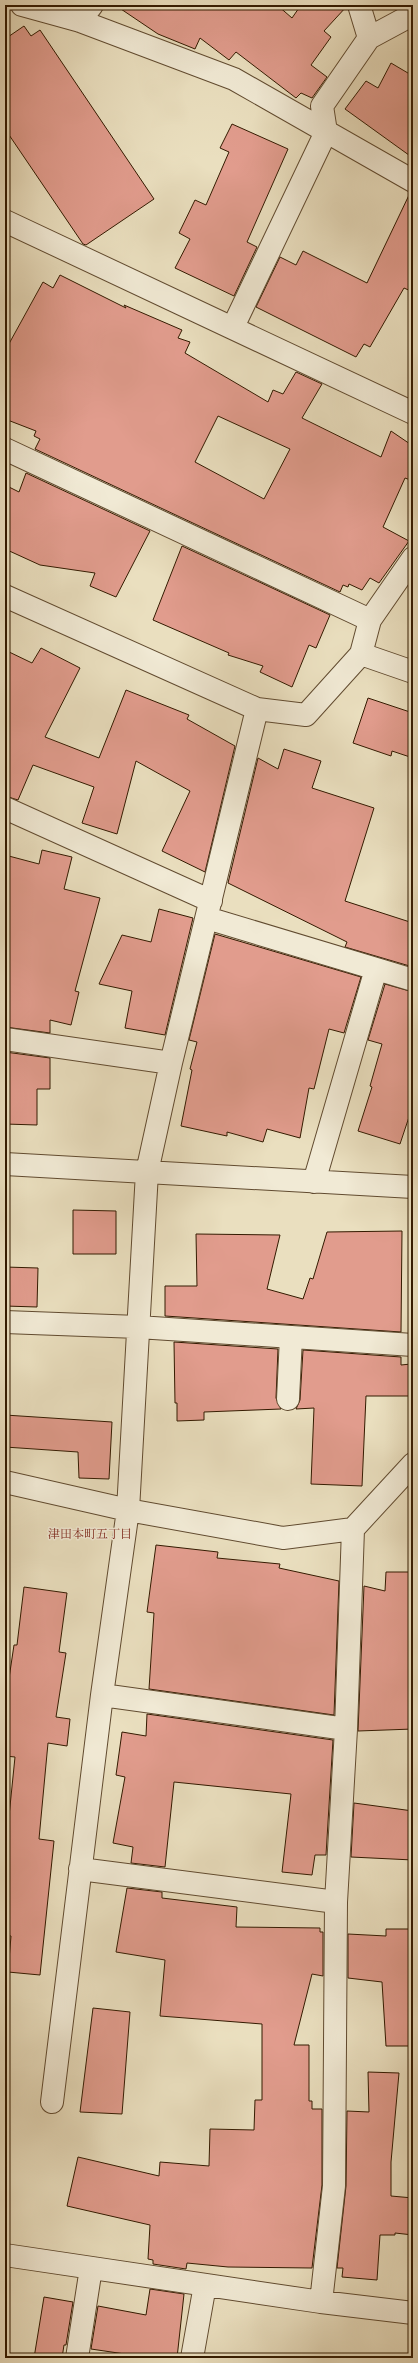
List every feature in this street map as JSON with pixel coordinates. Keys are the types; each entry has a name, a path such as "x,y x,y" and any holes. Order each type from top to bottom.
{"street":[{"path":"22,5 86,13 234,79 413,180"},
{"path":"360,5 369,38"},
{"path":"233,327 326,132 322,106 369,38 411,16"},
{"path":"5,220 413,413"},
{"path":"5,449 370,620"},
{"path":"5,596 257,708 306,716 361,654 370,620 413,558"},
{"path":"361,654 413,672"},
{"path":"52,2102 102,1695 128,1510 147,1172 171,1063 257,708"},
{"path":"5,808 209,909 376,969 413,980"},
{"path":"314,1182 376,969"},
{"path":"5,1039 171,1063"},
{"path":"5,1164 413,1187"},
{"path":"5,1322 138,1327 413,1345"},
{"path":"288,1399 291,1337"},
{"path":"5,1482 128,1510 283,1538 352,1529 413,1464"},
{"path":"321,2302 334,2186 336,1902 346,1729 352,1529"},
{"path":"102,1695 346,1729"},
{"path":"80,1869 336,1902"},
{"path":"5,2255 321,2302 413,2313"},
{"path":"77,2358 91,2268"},
{"path":"192,2358 205,2285"}],"building":[{"path":"115,5 277,5 292,18 301,5 347,6 324,31 331,37 311,65 327,77 312,98 301,93 296,98 236,52 229,60 200,38 195,49 158,34"},
{"path":"24,26 31,36 40,30 154,199 86,245 83,244 5,129 5,39"},
{"path":"391,63 413,76 413,158 345,109 366,81 378,88"},
{"path":"232,124 288,149 247,242 257,247 234,296 175,268 190,239 179,233 195,200 206,205 229,152 220,148"},
{"path":"410,193 413,193 413,292 404,288 370,347 364,344 356,357 256,307 280,257 296,265 303,251 367,283"},
{"path":"60,275 126,308 124,305 182,330 178,338 190,342 185,353 268,402 273,390 283,394 296,372 322,384 302,418 381,457 391,431 413,446 413,481 405,478 383,527 409,541 379,583 370,578 362,590 349,584 348,587 343,585 340,592 35,449 40,439 34,436 36,431 5,419 5,351 43,282 53,288","holes":["218,416 290,449 264,499 195,462"]},
{"path":"26,473 150,531 116,597 90,586 95,573 40,565 5,549 5,485 19,492"},
{"path":"182,546 330,615 316,648 309,645 292,687 260,672 263,666 228,655 229,653 153,620"},
{"path":"41,648 80,668 45,737 99,758 126,690 189,715 187,719 235,746 205,872 162,851 190,791 136,761 117,834 82,823 94,787 33,765 18,800 5,796 5,650 32,663"},
{"path":"368,698 413,713 413,758 392,751 391,756 353,743"},
{"path":"284,749 321,761 312,788 374,808 345,901 413,923 413,967 345,947 347,942 228,883 258,758 278,769"},
{"path":"42,850 72,857 64,889 100,898 75,991 79,992 71,1025 50,1020 50,1033 5,1027 5,855 39,864"},
{"path":"159,909 193,918 165,1035 125,1028 132,991 99,984 122,935 151,942"},
{"path":"215,934 361,977 344,1033 329,1029 314,1089 309,1088 300,1138 267,1129 263,1142 227,1132 227,1136 181,1126 192,1070 190,1069 197,1042 189,1040"},
{"path":"385,984 413,992 413,1105 400,1144 358,1131 372,1087 370,1086 382,1044 368,1040"},
{"path":"5,1052 50,1058 50,1089 37,1089 37,1125 5,1124"},
{"path":"73,1210 116,1211 116,1254 73,1254"},
{"path":"402,1231 401,1332 165,1316 165,1286 197,1286 196,1234 280,1235 267,1289 303,1299 310,1278 313,1279 327,1232"},
{"path":"5,1267 38,1268 37,1307 5,1306"},
{"path":"174,1342 278,1349 276,1398 281,1409 204,1412 204,1420 177,1421 177,1403 175,1403"},
{"path":"303,1350 401,1357 401,1365 411,1364 412,1396 366,1396 362,1486 311,1484 314,1408 296,1409 300,1400"},
{"path":"5,1415 112,1422 109,1479 79,1478 78,1452 5,1447"},
{"path":"156,1545 218,1552 217,1558 280,1564 279,1568 339,1581 334,1715 149,1689 154,1613 147,1612"},
{"path":"386,1572 413,1572 413,1729 358,1731 364,1586 385,1591"},
{"path":"24,1587 67,1593 59,1652 66,1653 56,1717 70,1719 67,1746 48,1743 39,1839 54,1841 40,1975 8,1972 11,1936 5,1935 5,1836 7,1836 15,1757 5,1756 5,1705 14,1645 17,1645"},
{"path":"147,1714 333,1740 326,1855 315,1855 312,1875 282,1872 291,1794 174,1782 165,1867 131,1863 133,1847 113,1843 125,1777 116,1775 122,1732 146,1736"},
{"path":"354,1803 413,1811 413,1860 351,1857"},
{"path":"127,1888 162,1892 162,1898 237,1907 236,1927 320,1928 320,1932 323,1932 323,1976 312,1974 294,2045 309,2045 309,2101 312,2101 312,2109 322,2109 322,2185 312,2268 228,2267 187,2263 186,2269 153,2264 153,2260 148,2259 150,2225 67,2206 78,2157 159,2176 160,2162 209,2166 210,2129 254,2130 255,2100 262,2100 262,2024 160,2016 165,1960 116,1952"},
{"path":"386,1929 413,1929 413,2046 386,2046 382,1982 348,1978 348,1934 386,1936"},
{"path":"93,2008 130,2012 122,2114 80,2112"},
{"path":"368,2072 399,2073 391,2162 391,2196 413,2198 413,2235 395,2233 395,2235 380,2235 377,2280 342,2277 343,2268 337,2268 346,2186 347,2111 369,2112"},
{"path":"150,2289 184,2294 177,2358 152,2358 91,2349 98,2306 146,2315"},
{"path":"44,2297 73,2302 66,2345 64,2345 62,2358 34,2358"}],"district":[{"name":"津田本町五丁目","path":"90,1533"}]}
